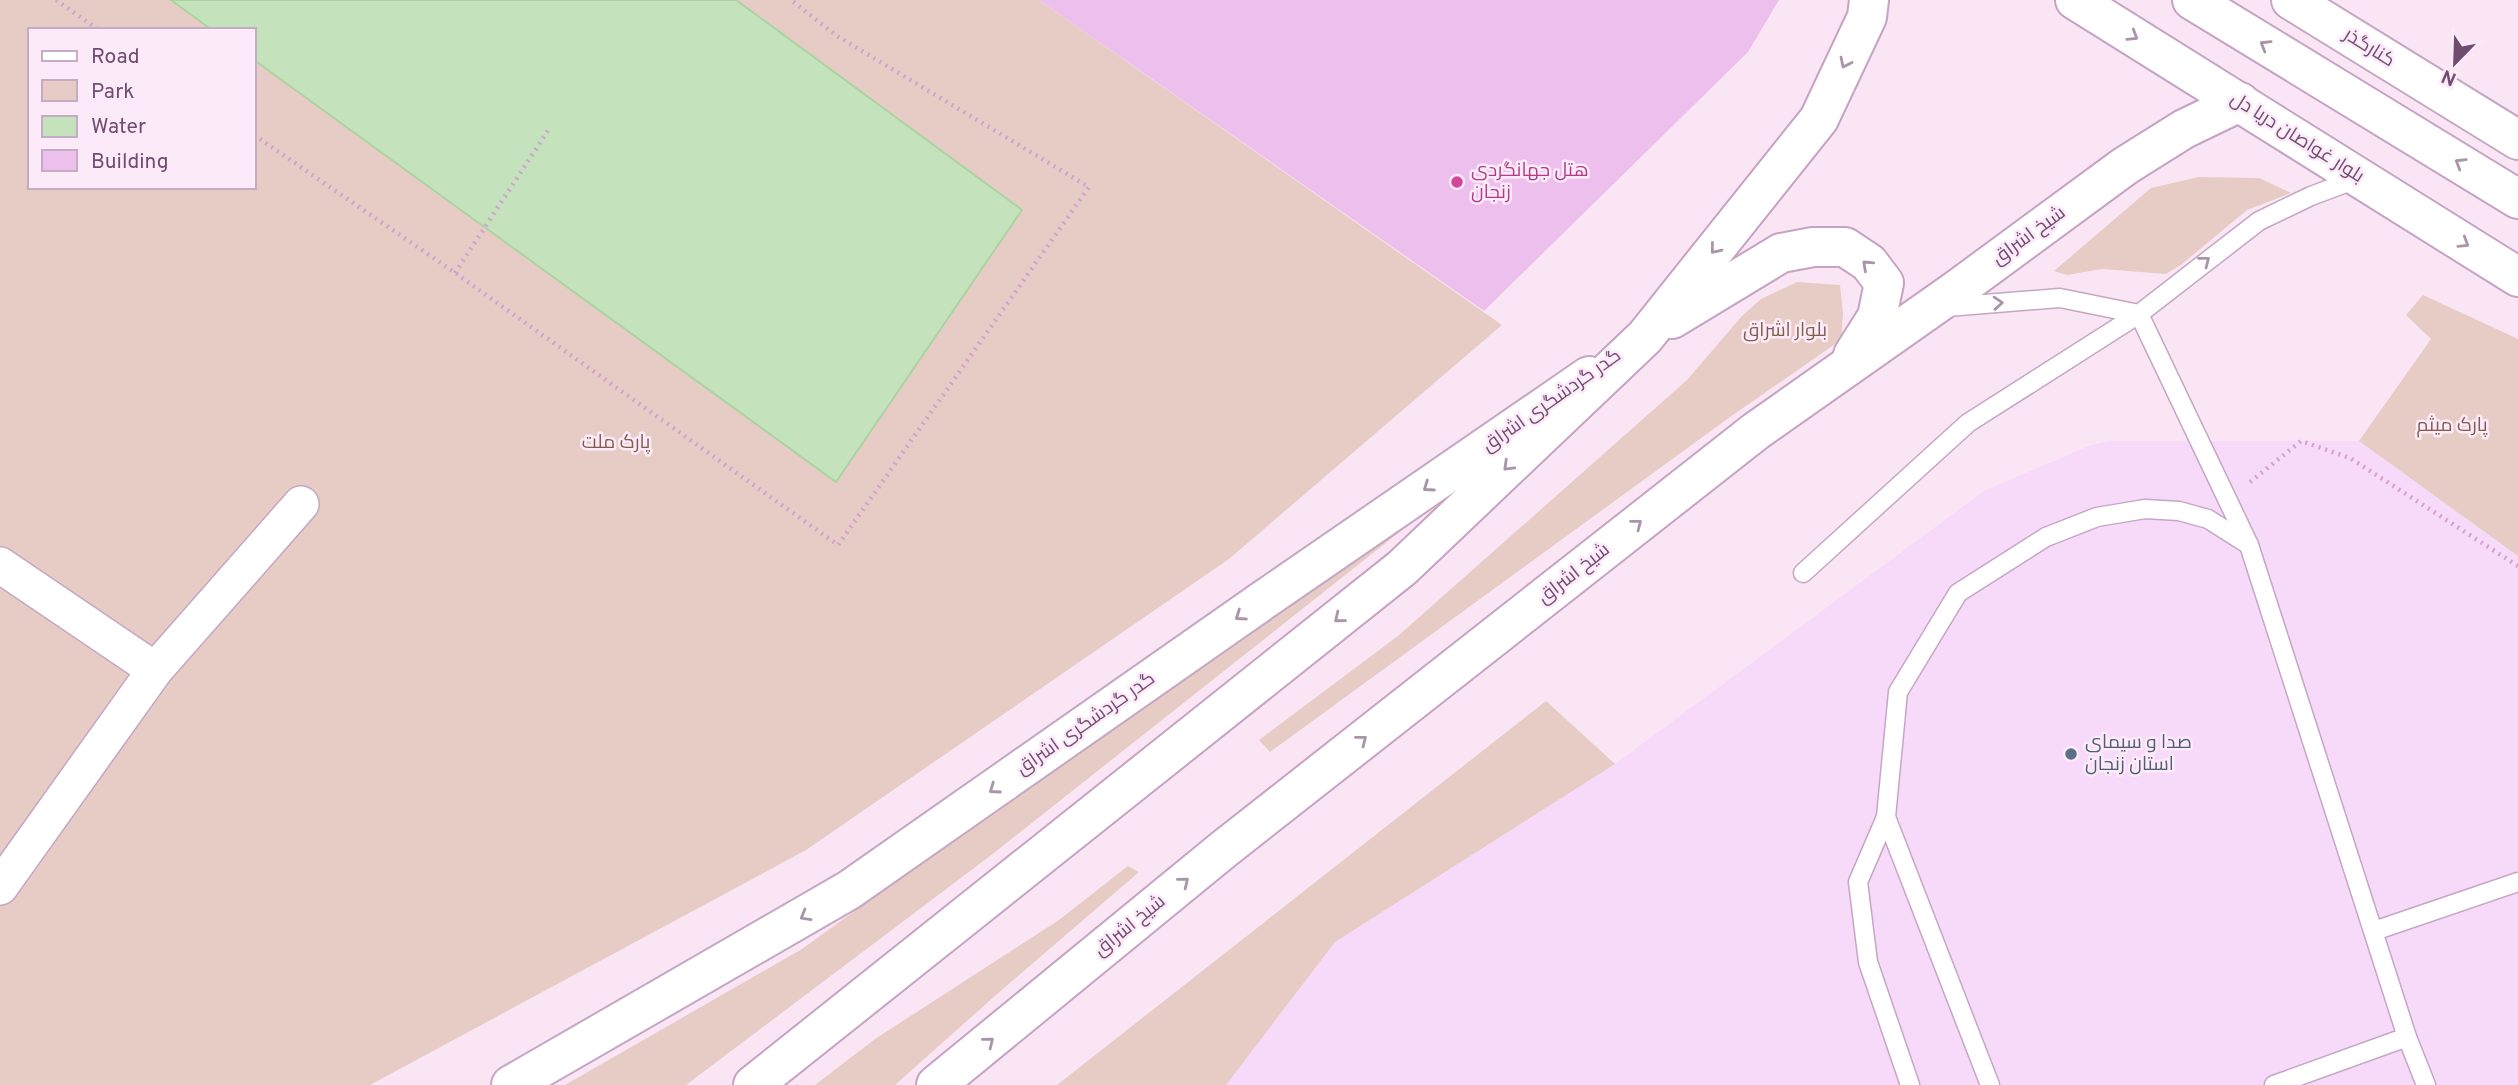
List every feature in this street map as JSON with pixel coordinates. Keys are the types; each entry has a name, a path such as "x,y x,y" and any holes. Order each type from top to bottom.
{"main road":[{"path":"753,1085 1402,568 1645,337 1819,119 1867,17 1869,0"},
{"name":"بلوار غواصان دریا دل","path":"2075,0 2518,277"},
{"path":"2192,0 2518,199"},
{"name":"کنارگذر","path":"2291,0 2518,140"},
{"name":"شیخ اشراق","path":"936,1085 1224,849 1756,431 2124,166 2184,129 2240,102"},
{"path":"1645,337 1781,253 1812,247 1845,247 1869,263 1884,283 1877,317 1847,366"},
{"name":"گدر گردشگری اشراق","path":"511,1085 849,890 1645,337"}],"street":[{"path":"0,887 155,670 302,503"},
{"path":"0,565 155,670"}],"lane":[{"path":"1803,573 1968,423 2138,314 2259,221 2311,196 2360,178"},
{"path":"1930,308 2060,298 2138,314"},
{"path":"2138,314 2249,545 2407,1037 2426,1085"},
{"path":"1910,1085 1868,962 1858,882 1886,817 1898,692 1958,593 2046,537 2097,517 2145,509 2179,511 2208,519 2249,545"},
{"path":"1886,817 1990,1085"},
{"path":"2374,931 2518,883"},
{"path":"2274,1085 2407,1037"}],"path":[{"path":"56,0 96,28"},
{"path":"256,136 455,273 838,545 1089,187 837,36 791,0"},
{"path":"455,273 550,129"},
{"path":"2228,499 2301,441 2350,458 2518,565"}],"shaded area":[{"path":"2108,441 2359,441 2518,556 2518,1085 1226,1085 1335,942 1615,764 1984,491 2089,446"}],"green space":[{"name":"پارک ملت","path":"0,0 1039,0 1502,325 1229,559 806,850 370,1085 0,1085"},
{"path":"2199,177 2259,178 2291,193 2247,210 2166,274 2102,269 2067,275 2054,271 2151,188"},
{"name":"بلوار اشراق","path":"1797,282 1840,285 1843,313 1841,340 1730,417 1270,752 1259,740 1398,636 1687,380 1742,316 1761,299"},
{"name":"پارک میثم","path":"2423,295 2518,339 2518,556 2359,441 2431,339 2406,315"},
{"path":"1487,452 1483,466 990,856 686,1085 565,1085 802,949 1004,803 1239,643"},
{"path":"1546,701 1615,764 1335,942 1226,1085 1057,1085"},
{"path":"1128,866 1139,872 895,1085 815,1085 875,1039 1059,920"}],"water":[{"path":"171,0 736,0 1022,210 836,482 256,61 256,28 209,28"}],"building":[{"name":"هتل جهانگردی زنجان","path":"1039,0 1779,0 1748,52 1484,311"}],"place":[{"name":"هتل جهانگردی زنجان","path":"1457,182"},
{"name":"صدا و سیمای استان زنجان","path":"2071,754"}]}
